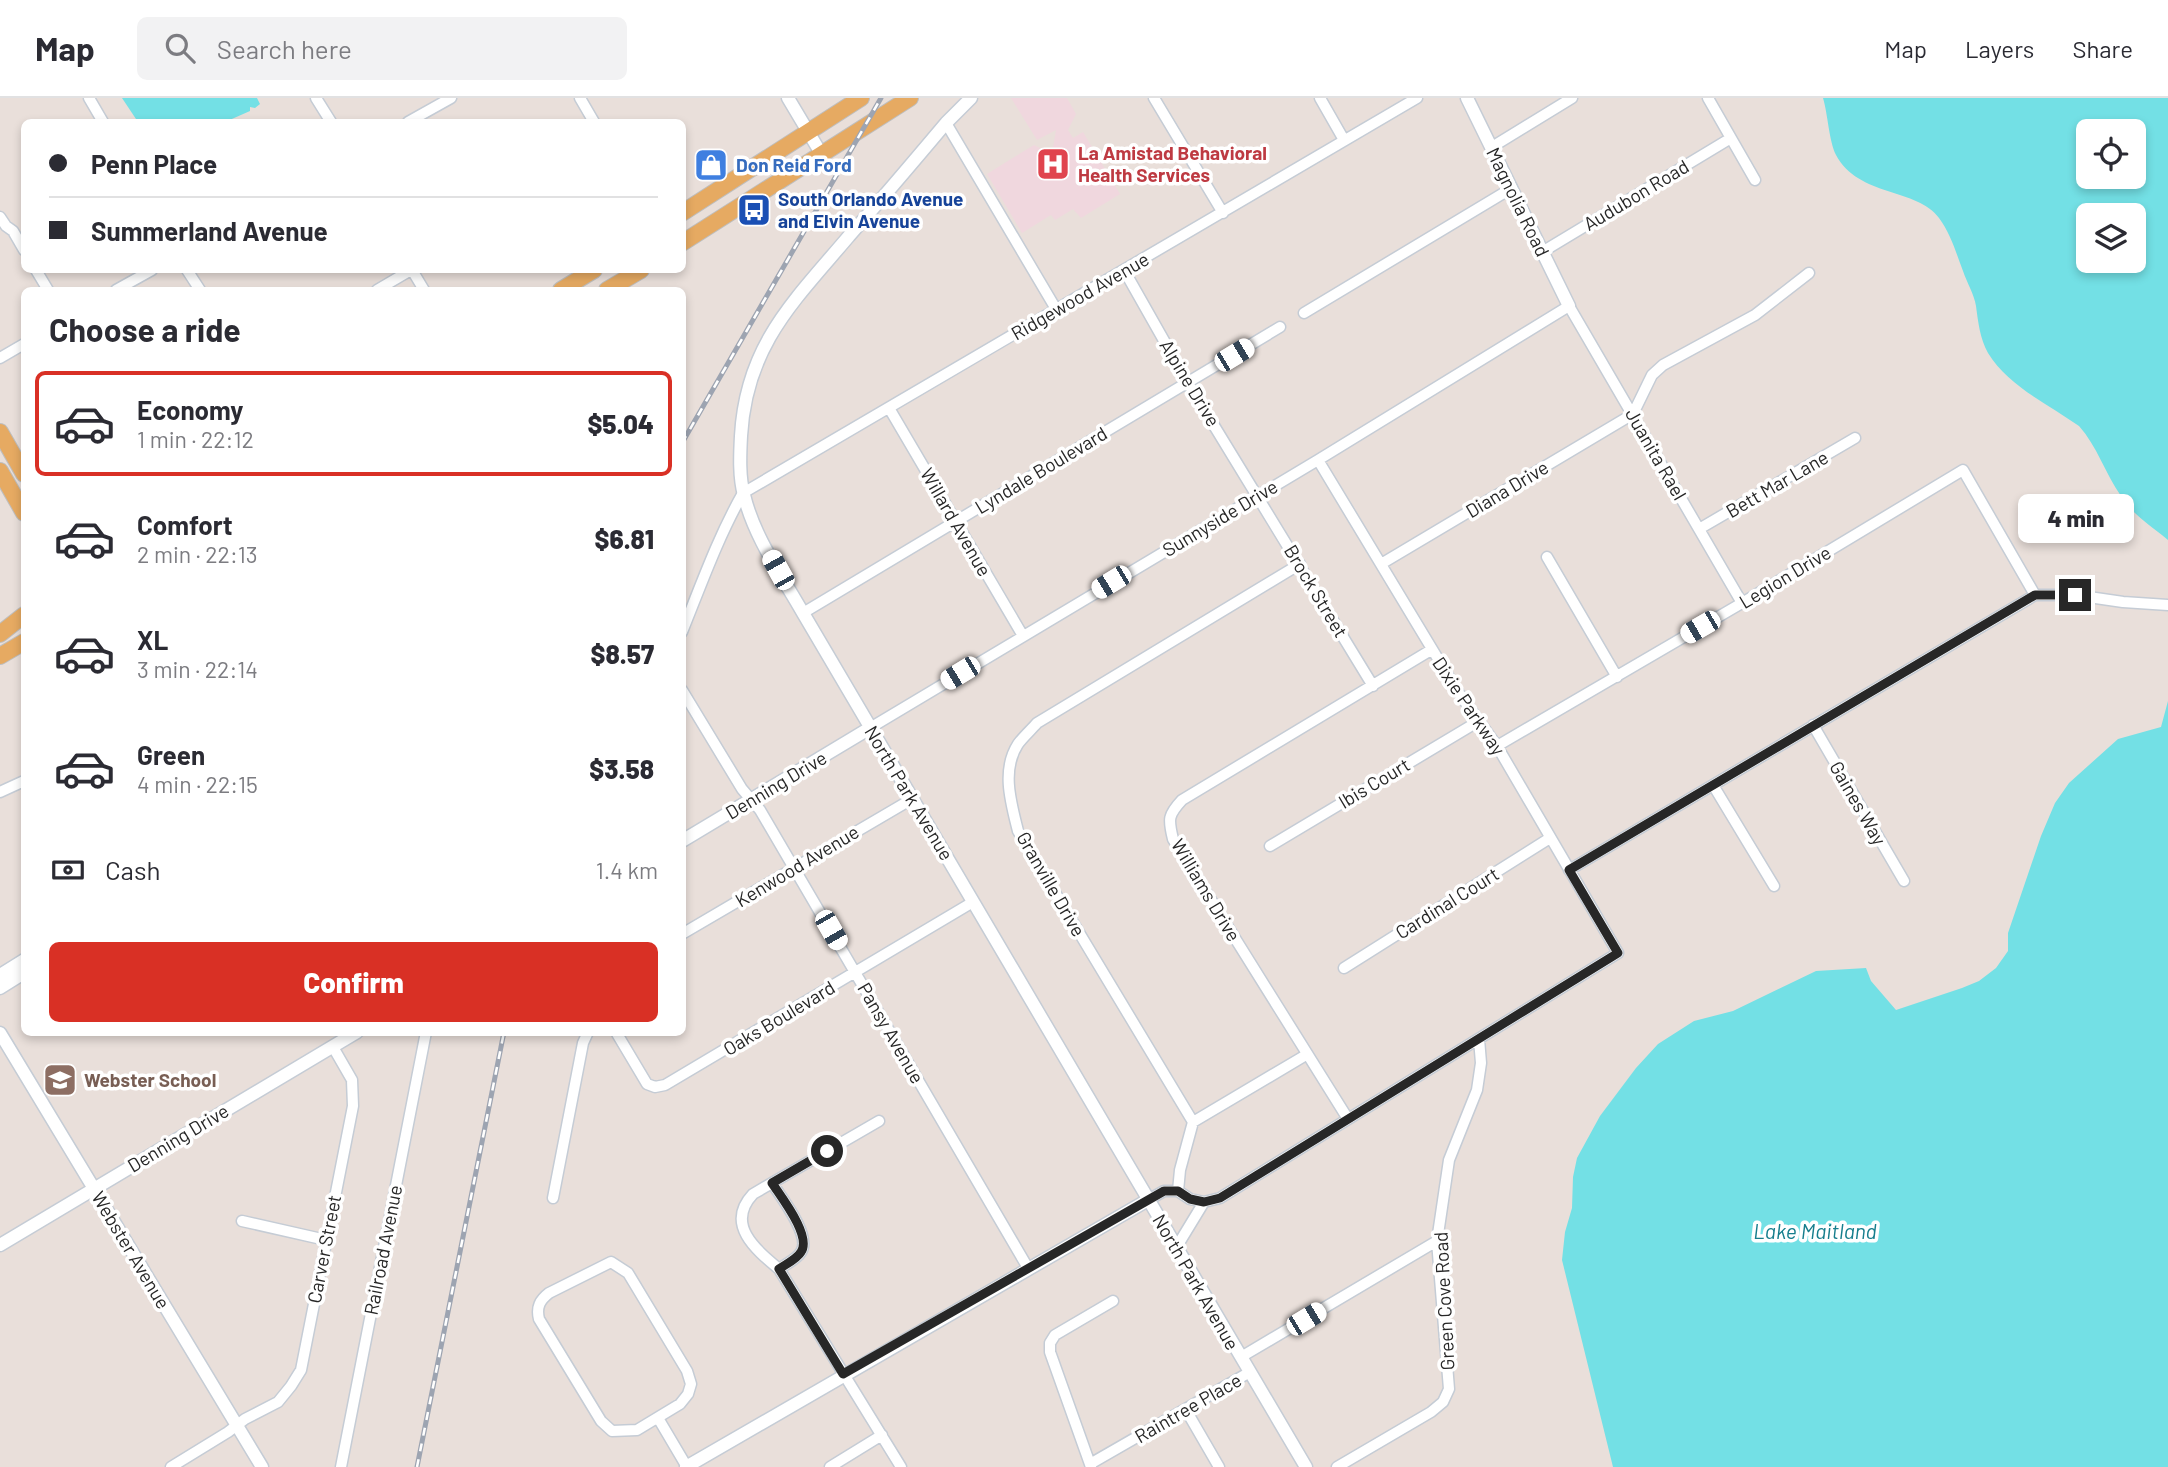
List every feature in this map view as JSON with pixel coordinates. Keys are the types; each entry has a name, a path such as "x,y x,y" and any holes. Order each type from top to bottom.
{"main road":[{"path":"686,210 861,98"},
{"path":"686,240 910,98"},
{"path":"578,286 591,273"},
{"path":"612,287 636,273"},
{"path":"0,432 21,469"},
{"path":"0,471 21,508"},
{"path":"0,634 21,617"},
{"path":"0,656 21,644"}],"street":[{"path":"89,98 101,119"},
{"path":"316,98 329,119"},
{"path":"414,119 452,98"},
{"path":"580,98 592,119"},
{"path":"788,98 822,155"},
{"name":"North Park Avenue","path":"946,123 958,98"},
{"name":"North Park Avenue","path":"971,98 946,123 787,309 762,348 754,367 742,415 740,449 743,493 752,520 803,613 1306,1467"},
{"path":"1154,98 1223,213"},
{"path":"1320,98 1344,140"},
{"name":"Ridgewood Avenue","path":"743,493 1417,98"},
{"name":"Magnolia Road","path":"1467,98 1569,306"},
{"path":"1492,147 1572,98"},
{"path":"1708,98 1755,180"},
{"path":"946,123 1056,309"},
{"name":"Audubon Road","path":"1542,252 1731,138"},
{"path":"1304,313 1512,188"},
{"path":"0,217 21,245"},
{"name":"Alpine Drive","path":"1124,270 1188,383 1258,495"},
{"path":"1633,414 1652,375 1663,365 1755,315 1810,272"},
{"path":"121,287 147,273"},
{"path":"382,287 407,273"},
{"name":"Juanita Rael","path":"1569,306 1742,603"},
{"name":"Sunnyside Drive","path":"870,728 1318,460 1569,306"},
{"name":"Lyndale Boulevard","path":"803,613 1280,327"},
{"path":"0,358 21,346"},
{"name":"Willard Avenue","path":"889,408 1023,636"},
{"name":"Diana Drive","path":"1381,564 1633,414"},
{"name":"Bett Mar Lane","path":"1699,529 1856,438"},
{"name":"Dixie Parkway","path":"1318,460 1432,650 1497,746 1618,953 1479,1039"},
{"name":"Legion Drive","path":"1497,746 1963,470 2035,595"},
{"path":"686,622 715,550 743,493"},
{"name":"Brock Street","path":"1258,495 1373,686"},
{"path":"1547,557 1617,677"},
{"name":"Granville Drive","path":"1194,1122 1018,831 1010,798 1008,767 1017,745 1037,723 1300,564"},
{"path":"1569,870 2035,595 2075,595 2168,605"},
{"name":"Williams Drive","path":"1348,1119 1173,839 1169,821 1173,809 1182,800 1432,650"},
{"name":"Pansy Avenue","path":"686,697 742,789 760,810 1028,1268"},
{"name":"Ibis Court","path":"1270,846 1479,721"},
{"name":"Gaines Way","path":"1813,725 1904,881"},
{"name":"Denning Drive","path":"686,839 870,728"},
{"path":"0,792 21,782"},
{"path":"1713,785 1774,886"},
{"name":"Kenwood Avenue","path":"686,932 912,799"},
{"name":"Cardinal Court","path":"1344,968 1550,838"},
{"name":"Oaks Boulevard","path":"618,1036 647,1084 655,1087 666,1085 973,902"},
{"path":"0,975 21,962"},
{"path":"0,988 21,975"},
{"name":"Webster Avenue","path":"0,1033 262,1467"},
{"name":"Denning Drive","path":"0,1245 351,1036"},
{"name":"Railroad Avenue","path":"341,1467 425,1036"},
{"path":"553,1198 586,1036"},
{"path":"658,1418 686,1467 1164,1191 1178,1191 1190,1199 1204,1202 1220,1198 1479,1039"},
{"name":"Green Cove Road","path":"1337,1467 1431,1412 1443,1402 1448,1390 1437,1241 1449,1160 1477,1090 1481,1063 1479,1039"},
{"name":"Carver Street","path":"171,1467 278,1402 301,1370 353,1106 352,1080 333,1047"},
{"path":"1178,1191 1180,1170 1194,1122 1306,1055"},
{"path":"879,1121 753,1194 744,1204 741,1217 744,1233 755,1249 779,1269 901,1467"},
{"path":"772,1183 802,1232 805,1242 803,1251 779,1269"},
{"path":"1177,1248 1204,1202"},
{"path":"242,1221 326,1240"},
{"name":"Raintree Place","path":"1241,1357 1437,1241"},
{"path":"611,1262 628,1273 687,1371 691,1384 688,1395 680,1404 658,1418 637,1430 626,1432 612,1431 601,1421 539,1319 537,1311 540,1300 611,1262"},
{"path":"1090,1466 1050,1352 1050,1343 1055,1335 1113,1301"},
{"name":"Raintree Place","path":"1090,1466 1250,1372"},
{"path":"1186,1410 1219,1467"},
{"path":"830,1467 882,1435"}],"shaded area":[{"name":"La Amistad Behavioral Health Services","path":"1011,98 1067,98 1076,114 1068,130 1073,138 1083,132 1120,194 1081,218 1073,209 1055,220 1051,215 1022,233 987,174 1034,145 1052,154 1056,130 1037,140"}],"water":[{"path":"122,98 257,98 260,104 232,119 136,119"},
{"path":"1823,98 2168,98 2168,540 2126,503 2079,426 2029,394 1996,365 1983,342 1974,297 1953,244 1939,218 1917,201 1873,185 1846,169 1836,155"},
{"name":"Lake Maitland","path":"2168,701 2168,1467 1613,1467 1562,1260 1565,1232 1572,1208 1577,1158 1600,1116 1658,1044 1694,1021 1733,1011 1816,971 1866,968 1871,981 1896,1010 1979,981 1996,968 2008,951 2008,933 2055,803 2069,783 2118,739 2161,727"}],"railway":[{"path":"686,436 881,98"},
{"path":"417,1467 503,1036"}],"place":[{"name":"La Amistad Behavioral Health Services","path":"1053,164"},
{"name":"Don Reid Ford","path":"711,165"},
{"name":"South Orlando Avenue and Elvin Avenue","path":"754,210"},
{"name":"Webster School","path":"60,1080"}],"route":[{"path":"827,1151 772,1183 802,1232 805,1242 803,1251 779,1269 843,1374 1164,1191 1178,1191 1190,1199 1204,1202 1220,1198 1618,953 1569,870 2035,595 2075,595"}]}
